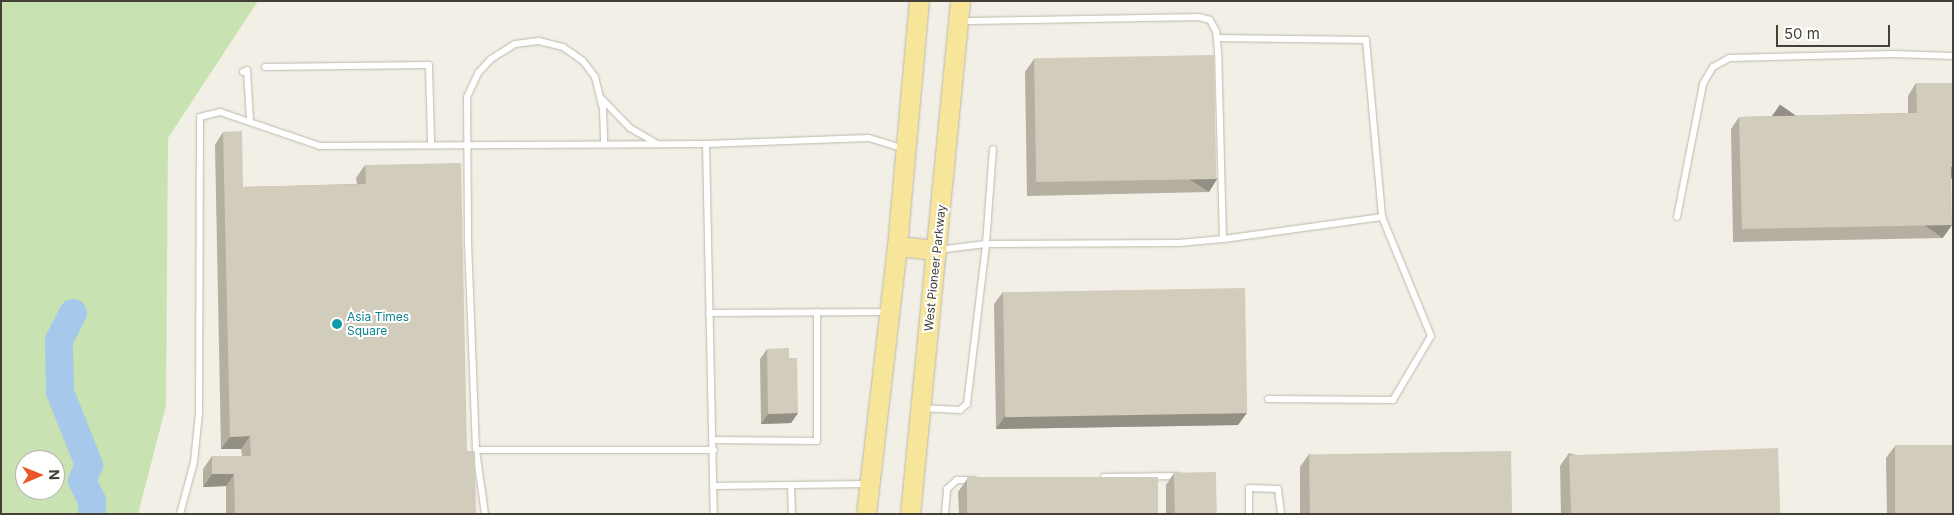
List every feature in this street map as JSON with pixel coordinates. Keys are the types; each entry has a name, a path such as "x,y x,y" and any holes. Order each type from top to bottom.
{"main road":[{"path":"866,514 897,246 919,1"},
{"name":"West Pioneer Parkway","path":"910,514 960,1"},
{"path":"897,246 937,250"}],"lane":[{"path":"958,21 1199,17 1210,20 1217,38 1223,239"},
{"path":"1217,38 1366,40 1382,217 1431,336 1393,400 1268,400"},
{"path":"485,514 476,450 467,97 478,73 492,59 515,44 540,41 563,47 583,61 595,77 600,98 604,144"},
{"path":"1677,217 1703,84 1713,67 1729,58 1893,54 1953,56"},
{"path":"265,67 429,65 431,144"},
{"path":"243,72 246,70 250,121"},
{"path":"600,98 630,128 657,144"},
{"path":"180,514 194,462 199,414 200,117 220,112 320,146 706,144 869,138 906,149"},
{"path":"706,144 714,514"},
{"path":"920,408 960,410 966,404 986,244 993,149"},
{"path":"937,250 986,244 1179,243 1223,239 1382,217"},
{"path":"713,440 817,441 817,312"},
{"path":"710,313 888,312"},
{"path":"476,450 714,450"},
{"path":"1095,478 1184,476"},
{"path":"945,514 947,489 956,480 986,480"},
{"path":"714,486 869,484"},
{"path":"791,485 792,514"},
{"path":"1249,514 1249,488 1278,489 1281,514"}],"green space":[{"path":"1,1 258,1 168,138 166,406 138,514 1,514"}],"building":[{"path":"1214,55 1216,179 1036,182 1034,58"},
{"path":"1916,83 1953,83 1952,225 1742,229 1739,117 1917,113"},
{"name":"Asia Times Square","path":"242,131 243,187 366,184 365,165 461,163 467,451 475,451 476,514 235,514 234,474 212,474 212,456 251,456 250,436 230,437 223,132"},
{"path":"1245,288 1247,413 1005,417 1003,292"},
{"path":"789,348 789,358 797,358 798,413 768,414 767,349"},
{"path":"1895,445 1953,445 1953,514 1895,514"},
{"path":"1778,448 1780,514 1571,514 1569,455"},
{"path":"1511,451 1512,514 1310,514 1309,455"},
{"path":"1216,472 1217,514 1175,514 1174,473"},
{"path":"967,477 1158,477 1158,514 967,514"}],"waterway":[{"path":"73,313 59,340 60,392 89,465 82,481 92,501 92,514"}],"place":[{"name":"Asia Times Square","path":"337,324"}]}
